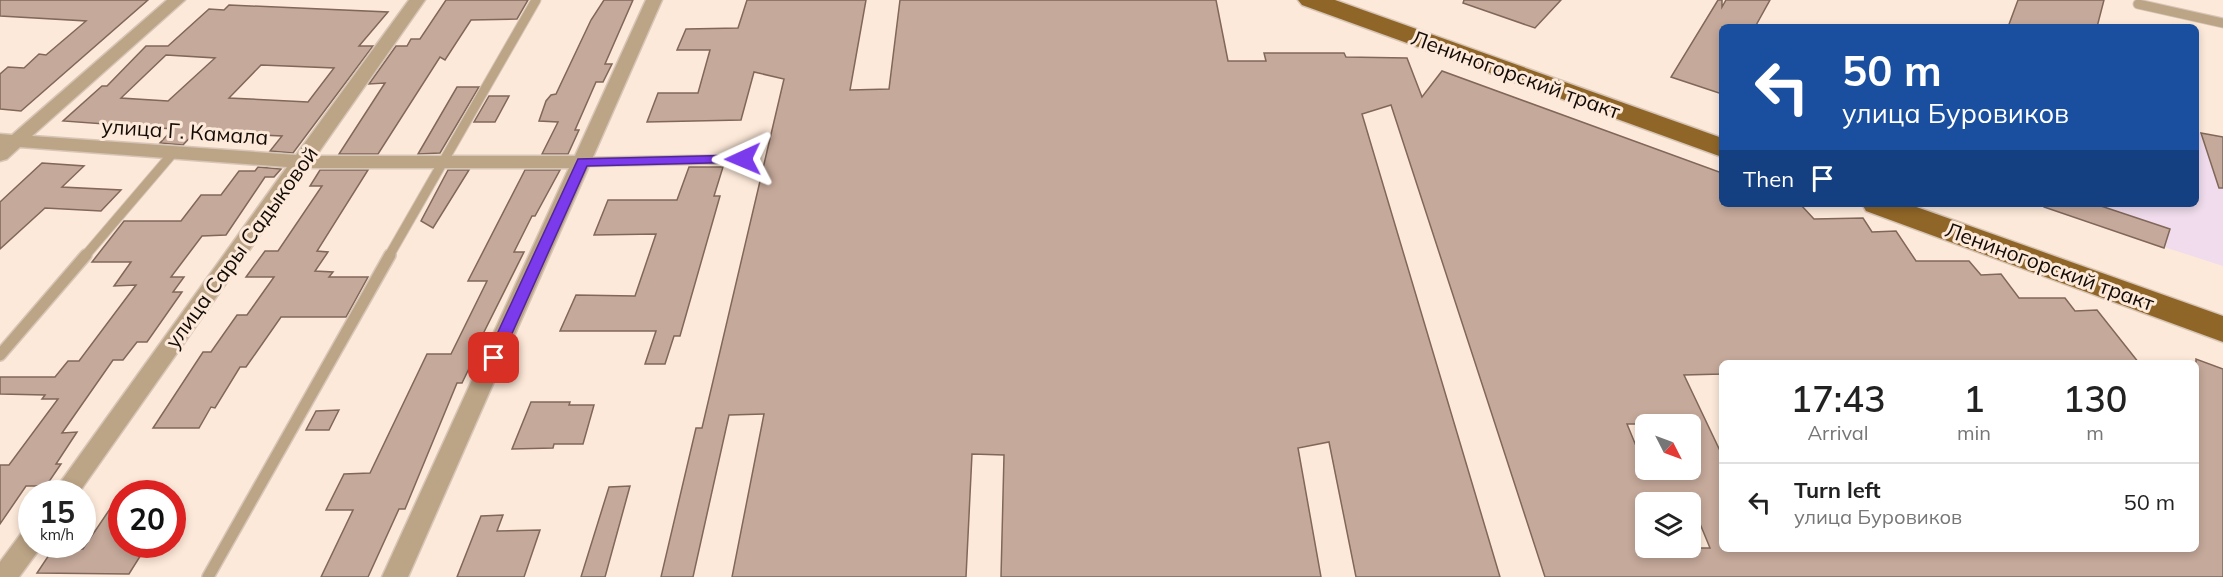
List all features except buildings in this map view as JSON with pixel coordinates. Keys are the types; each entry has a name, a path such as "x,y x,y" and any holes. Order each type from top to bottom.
{"main road":[{"name":"Лениногорский тракт","path":"1311,0 1719,147"},
{"name":"Лениногорский тракт","path":"1885,207 2223,328"}],"street":[{"path":"0,155 8,140 177,0"},
{"name":"улица Сары Садыковой","path":"74,480 417,0"},
{"path":"395,577 654,0"},
{"name":"улица Г. Камала","path":"8,140 301,162 583,162"},
{"path":"4,577 18,558"}],"lane":[{"path":"208,577 536,0"},
{"path":"2138,4 2223,23"},
{"path":"0,355 172,153"},
{"path":"583,162 743,159"}],"shaded area":[{"path":"2199,133 2223,137 2223,266 2043,208 2199,207"}],"route":[{"path":"494,358 583,162 743,159"}]}
